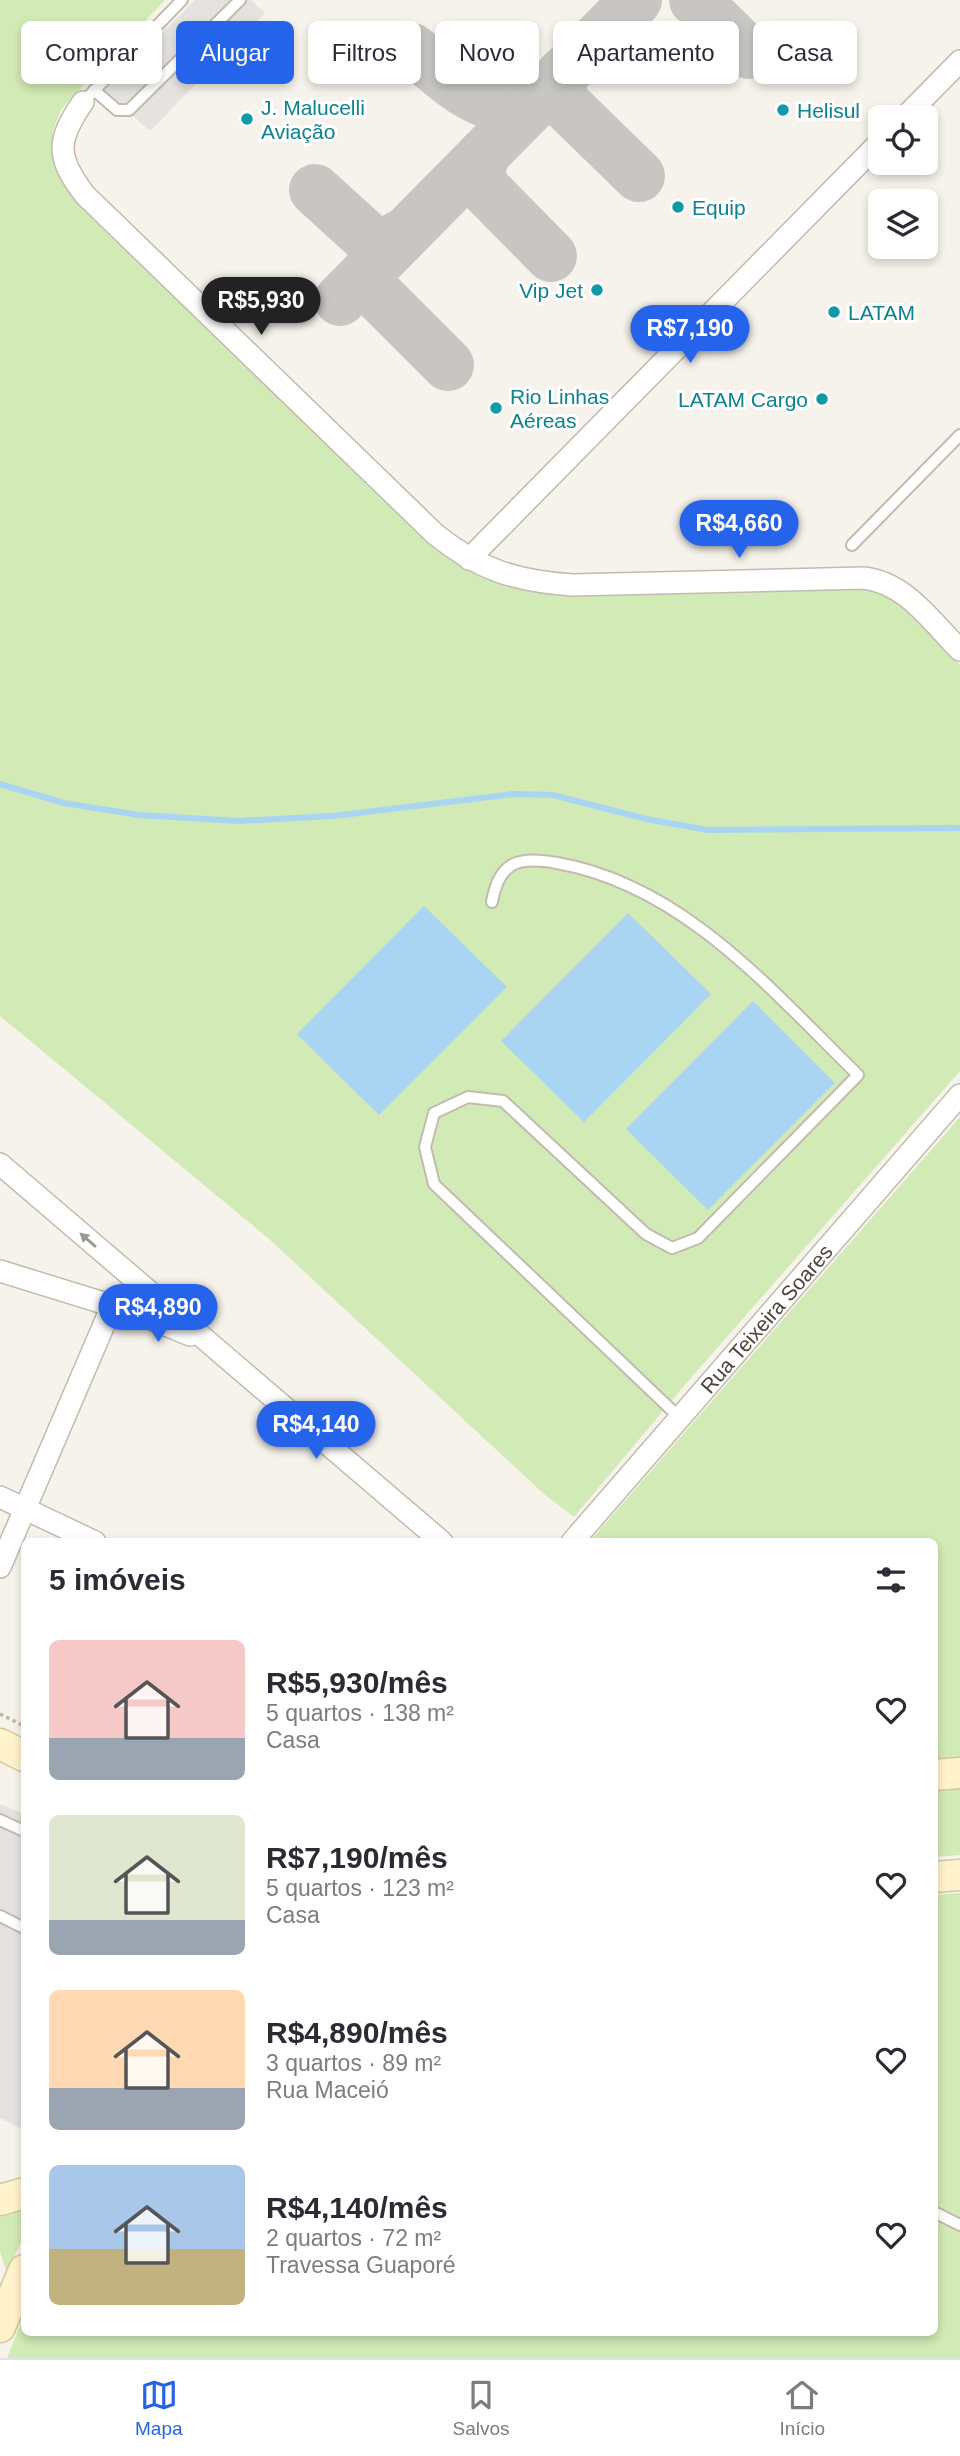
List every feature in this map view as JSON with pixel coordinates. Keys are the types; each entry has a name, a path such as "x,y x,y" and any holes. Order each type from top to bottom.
{"main road":[{"path":"0,1744 21,1754"},
{"path":"938,1775 960,1773"},
{"path":"938,1877 960,1875"},
{"path":"0,2200 21,2194"},
{"path":"1,2317 21,2276"},
{"path":"1,2317 21,2290"}],"street":[{"path":"917,105 960,61"},
{"path":"88,96 66,125 62,142 69,174 85,195 435,534 469,559 500,574 537,583 572,585 864,578 884,580 899,588 960,650"},
{"path":"469,559 868,154"},
{"name":"Rua Teixeira Soares","path":"575,1538 960,1095"},
{"path":"0,1164 437,1538"},
{"path":"0,1271 139,1314 217,1349"},
{"path":"0,1567 112,1306 145,1289"},
{"path":"139,1314 149,1304 145,1289"},
{"path":"0,1497 87,1538"}],"lane":[{"path":"182,0 88,96 117,110 129,110 240,0"},
{"path":"852,545 960,435"},
{"path":"492,902 496,880 514,863 531,858 584,867 630,884 692,922 742,961 858,1075 698,1238 672,1248 646,1234 503,1101 468,1097 434,1113 425,1147 434,1184 680,1418"},
{"path":"0,1820 21,1829"},
{"path":"0,1916 21,1926"},
{"path":"938,2214 960,2225"}],"path":[{"path":"0,1714 21,1724"}],"green space":[{"path":"0,0 165,0 145,21 21,21 21,84 85,84 64,106 55,125 53,153 63,183 435,549 466,569 496,582 527,591 564,595 861,587 893,595 960,665 960,1071 683,1387 574,1517 544,1494 268,1238 0,1016"},
{"path":"960,1117 960,1757 938,1759 938,1538 592,1538"},
{"path":"960,1787 960,1855 938,1857 938,1789"},
{"path":"960,1893 960,2358 7,2358 21,2323 21,2336 938,2336 938,1895"},
{"path":"21,2207 21,2242 7,2273 0,2252 0,2212"}],"shaded area":[{"path":"195,0 251,0 265,13 257,21 176,21 176,84 196,84 150,131 104,91 111,84 162,84 162,33"},
{"path":"0,1804 21,1813 21,2128 0,2118"}],"water":[{"path":"424,906 507,987 379,1115 297,1034"},
{"path":"628,913 711,994 584,1122 501,1041"},
{"path":"753,1001 835,1083 708,1210 626,1129"}],"waterway":[{"path":"0,784 64,803 139,815 239,821 333,816 514,794 553,795 646,819 708,830 960,828"}],"taxiway":[{"path":"340,300 636,0"},
{"path":"695,0 749,53"},
{"path":"421,56 452,82 476,97 525,112"},
{"path":"560,84 559,90 566,105 639,176"},
{"path":"484,154 479,172 484,188 551,256"},
{"path":"315,190 370,240 383,245 404,234"},
{"path":"374,266 371,281 375,292 448,365"}],"place":[{"name":"Helisul","path":"783,110"},
{"name":"J. Malucelli Aviação","path":"247,119"},
{"name":"Equip","path":"678,207"},
{"name":"Vip Jet","path":"597,290"},
{"name":"LATAM","path":"834,312"},
{"name":"LATAM Cargo","path":"822,399"},
{"name":"Rio Linhas Aéreas","path":"496,408"}]}
